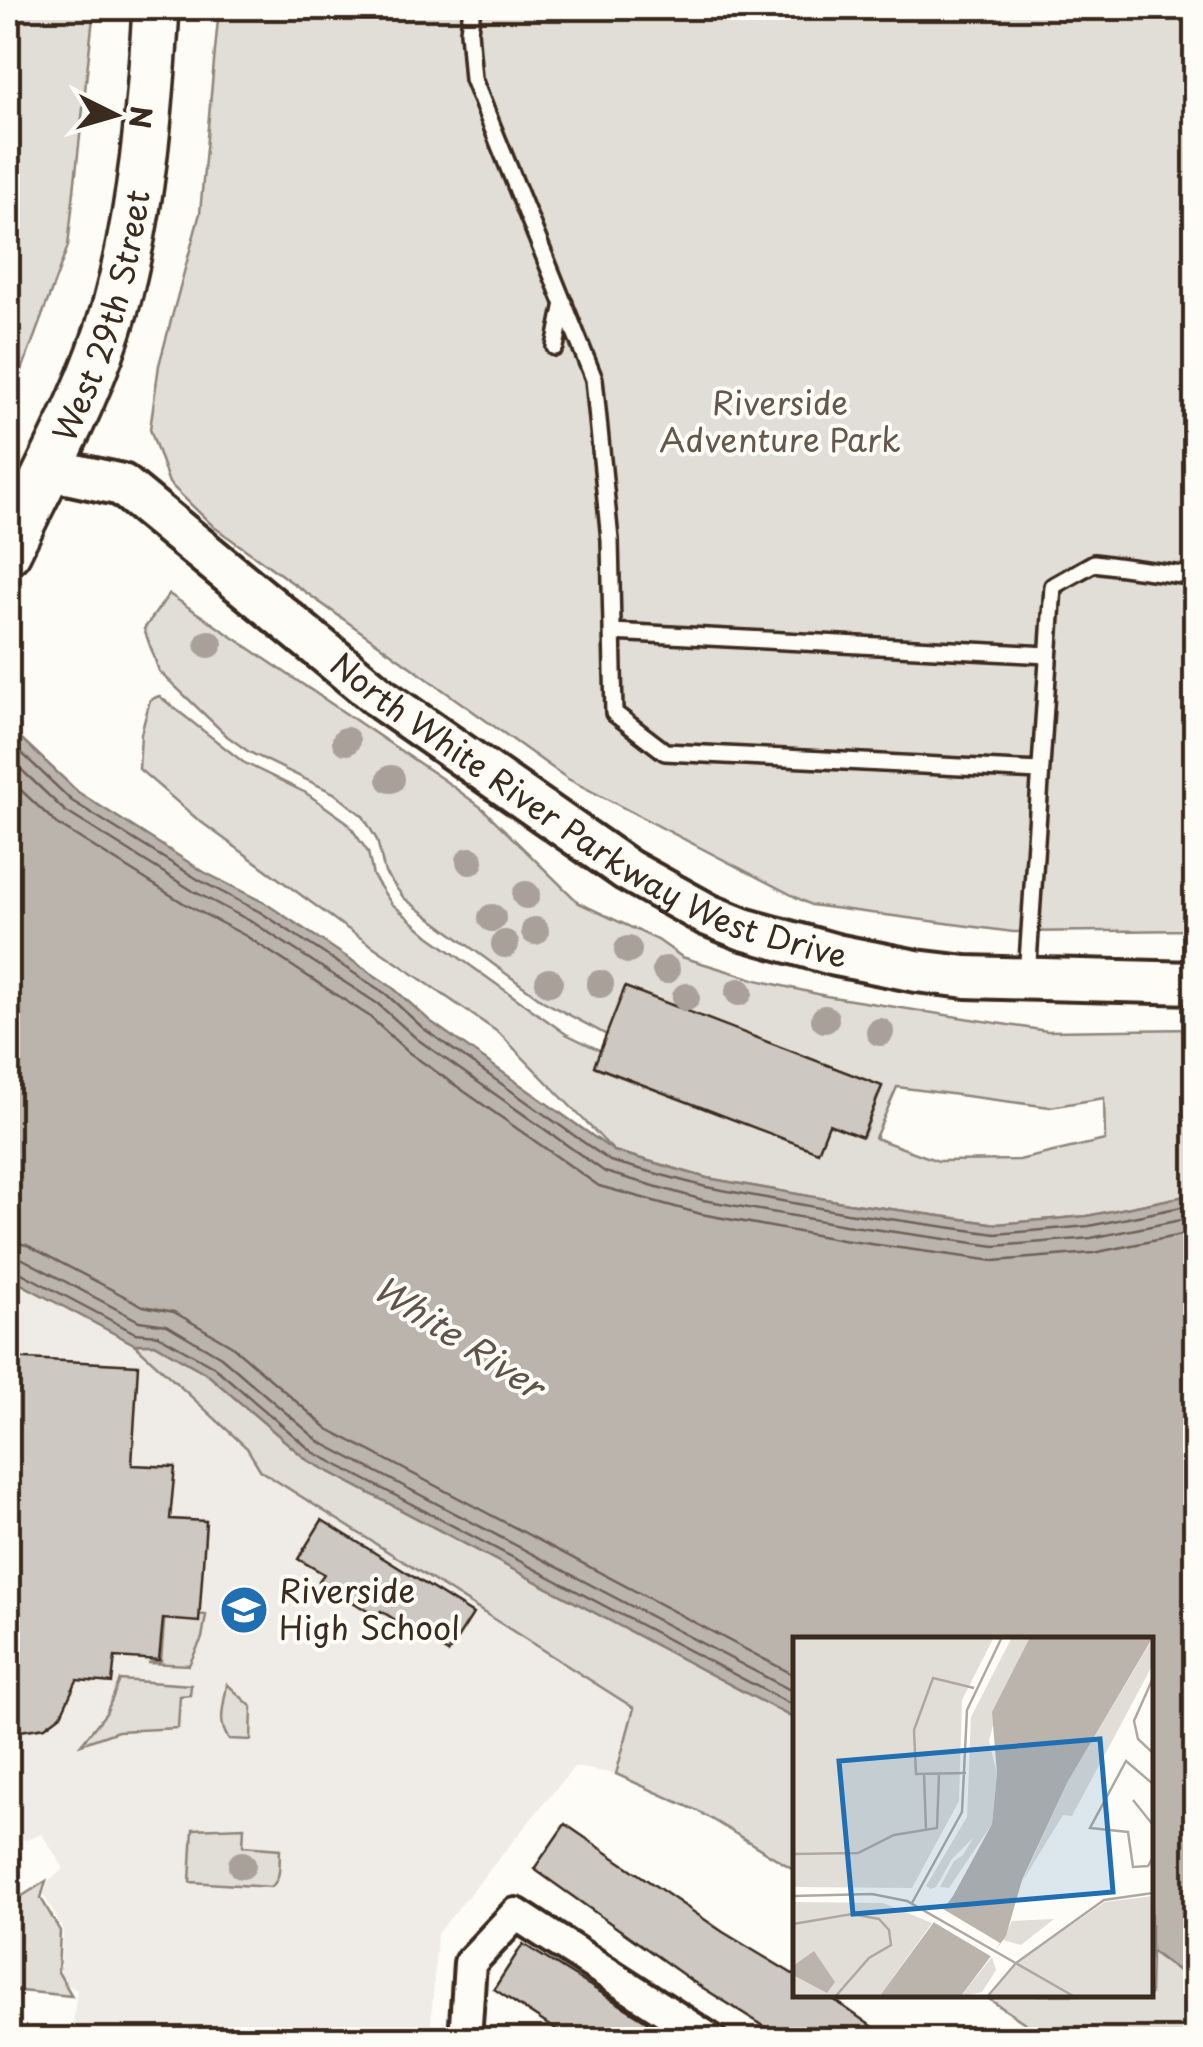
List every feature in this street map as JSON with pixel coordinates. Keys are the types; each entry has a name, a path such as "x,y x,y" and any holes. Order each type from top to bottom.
{"main road":[{"name":"West 29th Street","path":"8,551 76,411 114,310 146,160 156,8"}],"street":[{"name":"North White River Parkway West Drive","path":"48,469 122,486 382,700 675,899 743,929 882,965 966,977 1196,983"},
{"path":"466,2040 470,1964 516,1914 710,2040"}],"lane":[{"path":"472,8 473,79 594,379 610,540 614,713 665,752 1040,771"},
{"path":"556,348 564,302"},
{"path":"1026,977 1053,586 1094,563 1196,577"},
{"path":"612,632 1048,655"}],"shaded area":[{"name":"Riverside High School","path":"8,1277 134,1344 247,1448 261,1471 634,1708 616,1774 574,1767 437,1934 430,2039 100,2040 99,2036 72,2034 77,1990 63,1982 63,1930 44,1895 49,1880 64,1869 42,1834 26,1840 8,1835"}],"green space":[{"path":"8,8 94,8 68,246 8,408"},
{"name":"Riverside Adventure Park","path":"219,8 1195,8 1195,930 1013,932 811,905 568,779 214,527 169,483 150,429 159,365 200,213"},
{"path":"169,594 482,808 579,903 658,940 682,957 826,996 1047,1031 1195,1029 1195,1194 1087,1216 997,1224 707,1178 614,1151 499,1033 197,819 139,769 141,734 150,700 159,696 243,762 306,793 347,822 368,852 373,876 391,903 429,936 566,1034 601,1051 595,1067 818,1152 829,1124 863,1137 882,1087 607,1035 543,1001 404,898 385,873 377,840 363,816 334,793 249,752 227,736 159,671 144,629","holes":["897,1087 1050,1107 1104,1098 1105,1140 1019,1160 938,1161 875,1138"]},
{"path":"134,1344 155,1344 207,1374 307,1460 793,1718 793,1869 698,1811 616,1774 634,1708 261,1471 247,1448"},
{"path":"165,1611 206,1615 202,1638 189,1665 148,1663 161,1661"},
{"path":"120,1680 191,1685 190,1695 180,1696 178,1728 118,1731 81,1744 106,1713"},
{"path":"227,1684 252,1707 251,1740 229,1739 225,1733 222,1712"},
{"path":"244,1827 243,1846 280,1849 275,1883 271,1887 190,1882 193,1829"},
{"path":"46,1881 41,1898 60,1931 58,1972 72,1996 10,1990 8,1984 8,1905"},
{"path":"1153,1952 1195,1983 1195,2039 1049,2039 986,1997 1153,1997"}],"water":[{"name":"White River","path":"8,726 78,792 204,872 265,903 392,987 430,1021 614,1151 707,1178 997,1224 1087,1216 1195,1194 1195,1983 1153,1952 1153,1637 793,1637 793,1718 307,1460 207,1374 155,1344 134,1344 8,1277"}],"building":[{"path":"625,987 882,1086 862,1137 829,1124 818,1152 594,1066"},
{"path":"8,1358 138,1365 132,1465 175,1467 170,1519 206,1521 199,1622 163,1619 159,1660 115,1657 112,1683 77,1680 61,1715 45,1727 8,1733"},
{"path":"322,1520 473,1614 448,1653 381,1611 377,1617 319,1581 324,1574 298,1559"},
{"path":"565,1824 723,1932 793,1974 793,1997 830,1997 891,2040 786,2040 692,1981 534,1869"},
{"path":"523,1944 648,2022 637,2040 571,2040 494,1989"}],"place":[{"name":"Riverside High School","path":"244,1610"}]}
